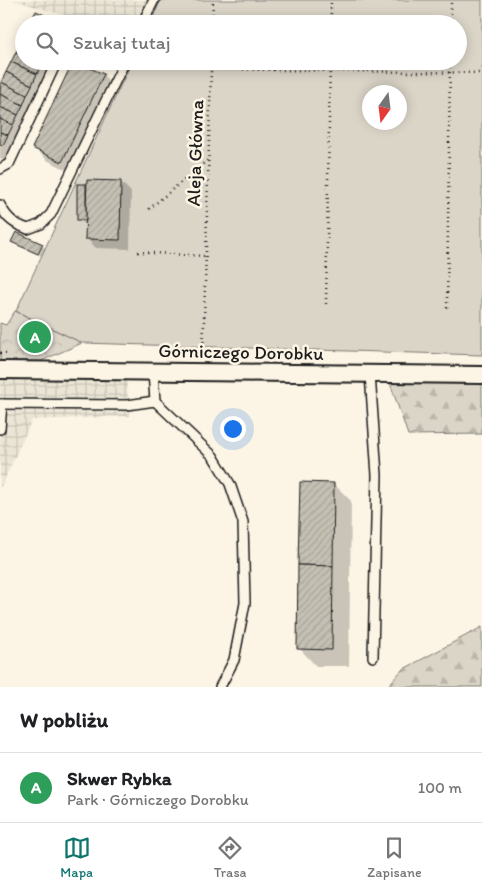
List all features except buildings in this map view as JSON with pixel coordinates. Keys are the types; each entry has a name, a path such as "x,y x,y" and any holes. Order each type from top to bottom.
{"street":[{"name":"Górniczego Dorobku","path":"0,370 482,375"}],"lane":[{"path":"146,15 154,0"},
{"path":"0,172 9,164 53,70"},
{"path":"0,205 6,216 14,224 28,229 41,224 51,214 121,70"},
{"path":"153,371 156,401 213,456 230,484 243,522 245,603 234,660 220,687"},
{"path":"370,374 377,475 373,657"},
{"path":"0,429 1,404 127,404 156,401"}],"path":[{"path":"212,0 212,15"},
{"path":"331,0 331,15"},
{"path":"451,0 451,15"},
{"name":"Aleja Główna","path":"202,358 211,70"},
{"path":"326,304 330,70 482,73"},
{"path":"447,308 450,72"},
{"path":"149,209 209,159"},
{"path":"138,252 205,256"}],"shaded area":[{"path":"13,0 161,0 154,15 64,15"},
{"path":"126,378 130,416 32,420 0,489 0,379"}],"green space":[{"path":"161,0 482,0 482,355 82,343 16,311 128,70 467,70 467,15 154,15"},
{"path":"15,311 82,343 41,361 0,361 0,323 6,325"},
{"path":"389,380 482,382 482,434 408,435"},
{"path":"482,627 482,687 387,687 402,670"}],"place":[{"name":"Skwer Rybka","path":"35,337"}]}
